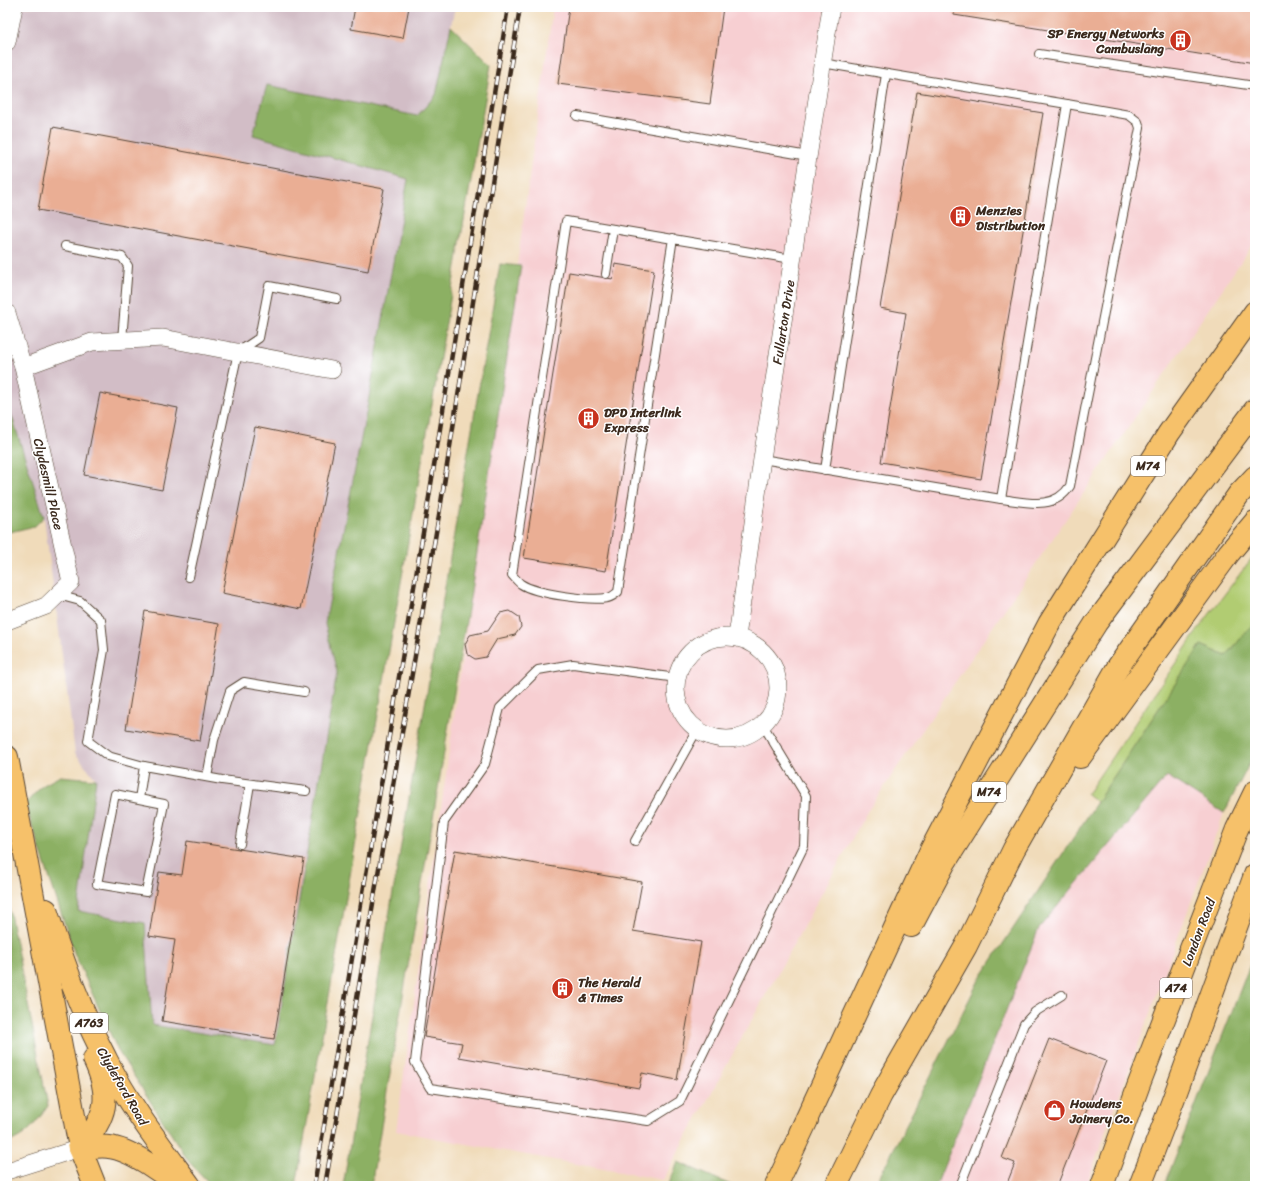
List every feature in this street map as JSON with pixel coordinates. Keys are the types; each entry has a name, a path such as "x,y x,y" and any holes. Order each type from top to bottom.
{"main road":[{"name":"M74","path":"776,1186 931,850 1049,624 1169,433 1255,312"},
{"name":"M74","path":"800,1133 945,862 1096,624 1255,410"},
{"path":"836,1186 881,1095 966,946 1014,849 1118,667 1239,494 1255,477"},
{"path":"1014,849 1229,553 1255,522"},
{"name":"Clydeford Road","path":"7,757 80,1148"},
{"name":"London Road","path":"1102,1186 1139,1084 1237,829 1255,792"},
{"name":"Clydeford Road","path":"24,842 68,976 106,1059 132,1105 190,1186"},
{"name":"A74","path":"1140,1186 1172,1103 1255,875"},
{"path":"68,976 75,1017 102,1075 105,1103 96,1130 80,1148"},
{"path":"80,1148 109,1147 134,1156 158,1169 179,1186"},
{"name":"A763","path":"80,1148 95,1186"}],"street":[{"path":"7,42 14,7"},
{"name":"Fullarton Drive","path":"737,637 762,459 830,7"},
{"name":"Clydesmill Place","path":"7,313 23,367 71,582 46,606 7,621"},
{"path":"23,367 92,342 163,338 332,370"},
{"path":"721,637 737,637 752,643 765,652 774,665 777,676 778,697 773,712 764,725 752,733 738,738 724,740 710,737 697,730 686,720 679,707 676,693 676,678 682,663 692,650 706,641 721,637"},
{"path":"7,1171 80,1148"}],"lane":[{"path":"1039,54 1255,86"},
{"path":"762,459 1001,499 1041,504 1052,502 1066,493 1070,486 1140,128 1138,122 1129,115 822,63"},
{"path":"825,470 886,74"},
{"path":"1001,499 1067,104"},
{"path":"577,116 808,156"},
{"path":"673,238 618,592 609,598 563,596 533,589 521,584 512,575 566,221 673,238 792,259"},
{"path":"606,274 613,229"},
{"path":"65,246 122,257 128,266 122,340"},
{"path":"189,577 238,352 259,338 269,286 337,299"},
{"path":"58,595 80,601 101,620 104,650 88,741 108,756 144,766 250,784 306,791"},
{"path":"676,678 573,664 538,670 500,708 485,764 444,822 415,1062 430,1088 648,1121 680,1101 804,846 806,796 764,725"},
{"path":"207,777 214,740 230,691 244,682 304,692"},
{"path":"635,840 697,730"},
{"path":"139,799 144,766"},
{"path":"240,844 250,784"},
{"path":"115,794 139,799 164,804 146,892 97,884 115,794"},
{"path":"960,1186 1024,1024 1035,1012 1062,994"}],"shaded area":[{"path":"7,7 455,7 436,95 417,116 267,85 253,135 408,179 367,408 325,624 337,672 275,1045 152,1025 145,923 78,911 96,779 75,753 44,517 7,401"},
{"path":"553,7 1255,7 1255,241 867,812 663,1180 396,1131"},
{"path":"1167,776 1224,813 1086,1186 936,1186 1039,928"}],"green space":[{"path":"451,26 491,65 296,1186 212,1186 189,1162 118,1051 75,955 25,804 42,786 60,776 96,779 78,911 145,923 152,1025 275,1045 337,672 325,624 367,408 408,179 253,135 267,85 417,116 436,95"},
{"path":"500,264 521,266 470,598 371,1186 343,1186"},
{"path":"7,401 44,517 35,526 10,532 7,530"},
{"path":"1255,554 1255,622 1226,656 1201,645 1097,802 1087,794 1202,624"},
{"path":"1255,622 1255,753 1224,813 1167,776 1039,928 936,1186 875,1186 979,980 1201,645 1226,656"},
{"path":"7,898 48,1106 35,1124 26,1133 7,1143"},
{"path":"1255,952 1255,1186 1164,1186"},
{"path":"678,1162 733,1186 668,1186"}],"building":[{"path":"355,7 409,7 403,38 351,29"},
{"path":"569,7 723,7 710,104 558,84"},
{"name":"SP Energy Networks Cambuslang","path":"954,7 1255,7 1255,63 954,15"},
{"name":"Menzies Distribution","path":"917,92 1043,113 981,479 881,462 906,313 880,308"},
{"path":"53,127 384,189 368,271 38,210"},
{"name":"DPD Interlink Express","path":"615,264 654,270 606,571 524,558 569,272 613,279"},
{"path":"100,393 178,408 162,490 84,475"},
{"path":"255,427 335,443 301,609 222,593"},
{"path":"145,611 219,624 200,741 126,729"},
{"path":"510,611 519,617 521,627 515,635 497,639 486,657 475,659 467,654 465,644 470,635 488,631 500,613"},
{"path":"187,841 304,859 274,1039 162,1021 175,940 149,936 159,872 182,875"},
{"name":"The Herald & Times","path":"455,850 642,882 633,931 701,942 677,1080 642,1073 639,1088 459,1057 462,1043 424,1037"},
{"name":"Howdens Joinery Co.","path":"1049,1039 1106,1061 1057,1186 1006,1186 1015,1163 1002,1158"}],"railway":[{"path":"314,1186 429,497 508,7"},
{"path":"325,1186 441,503 520,7"}],"place":[{"name":"SP Energy Networks Cambuslang","path":"1180,40"},
{"name":"Menzies Distribution","path":"961,217"},
{"name":"DPD Interlink Express","path":"588,419"},
{"name":"The Herald & Times","path":"562,989"},
{"name":"Howdens Joinery Co.","path":"1054,1110"}]}
